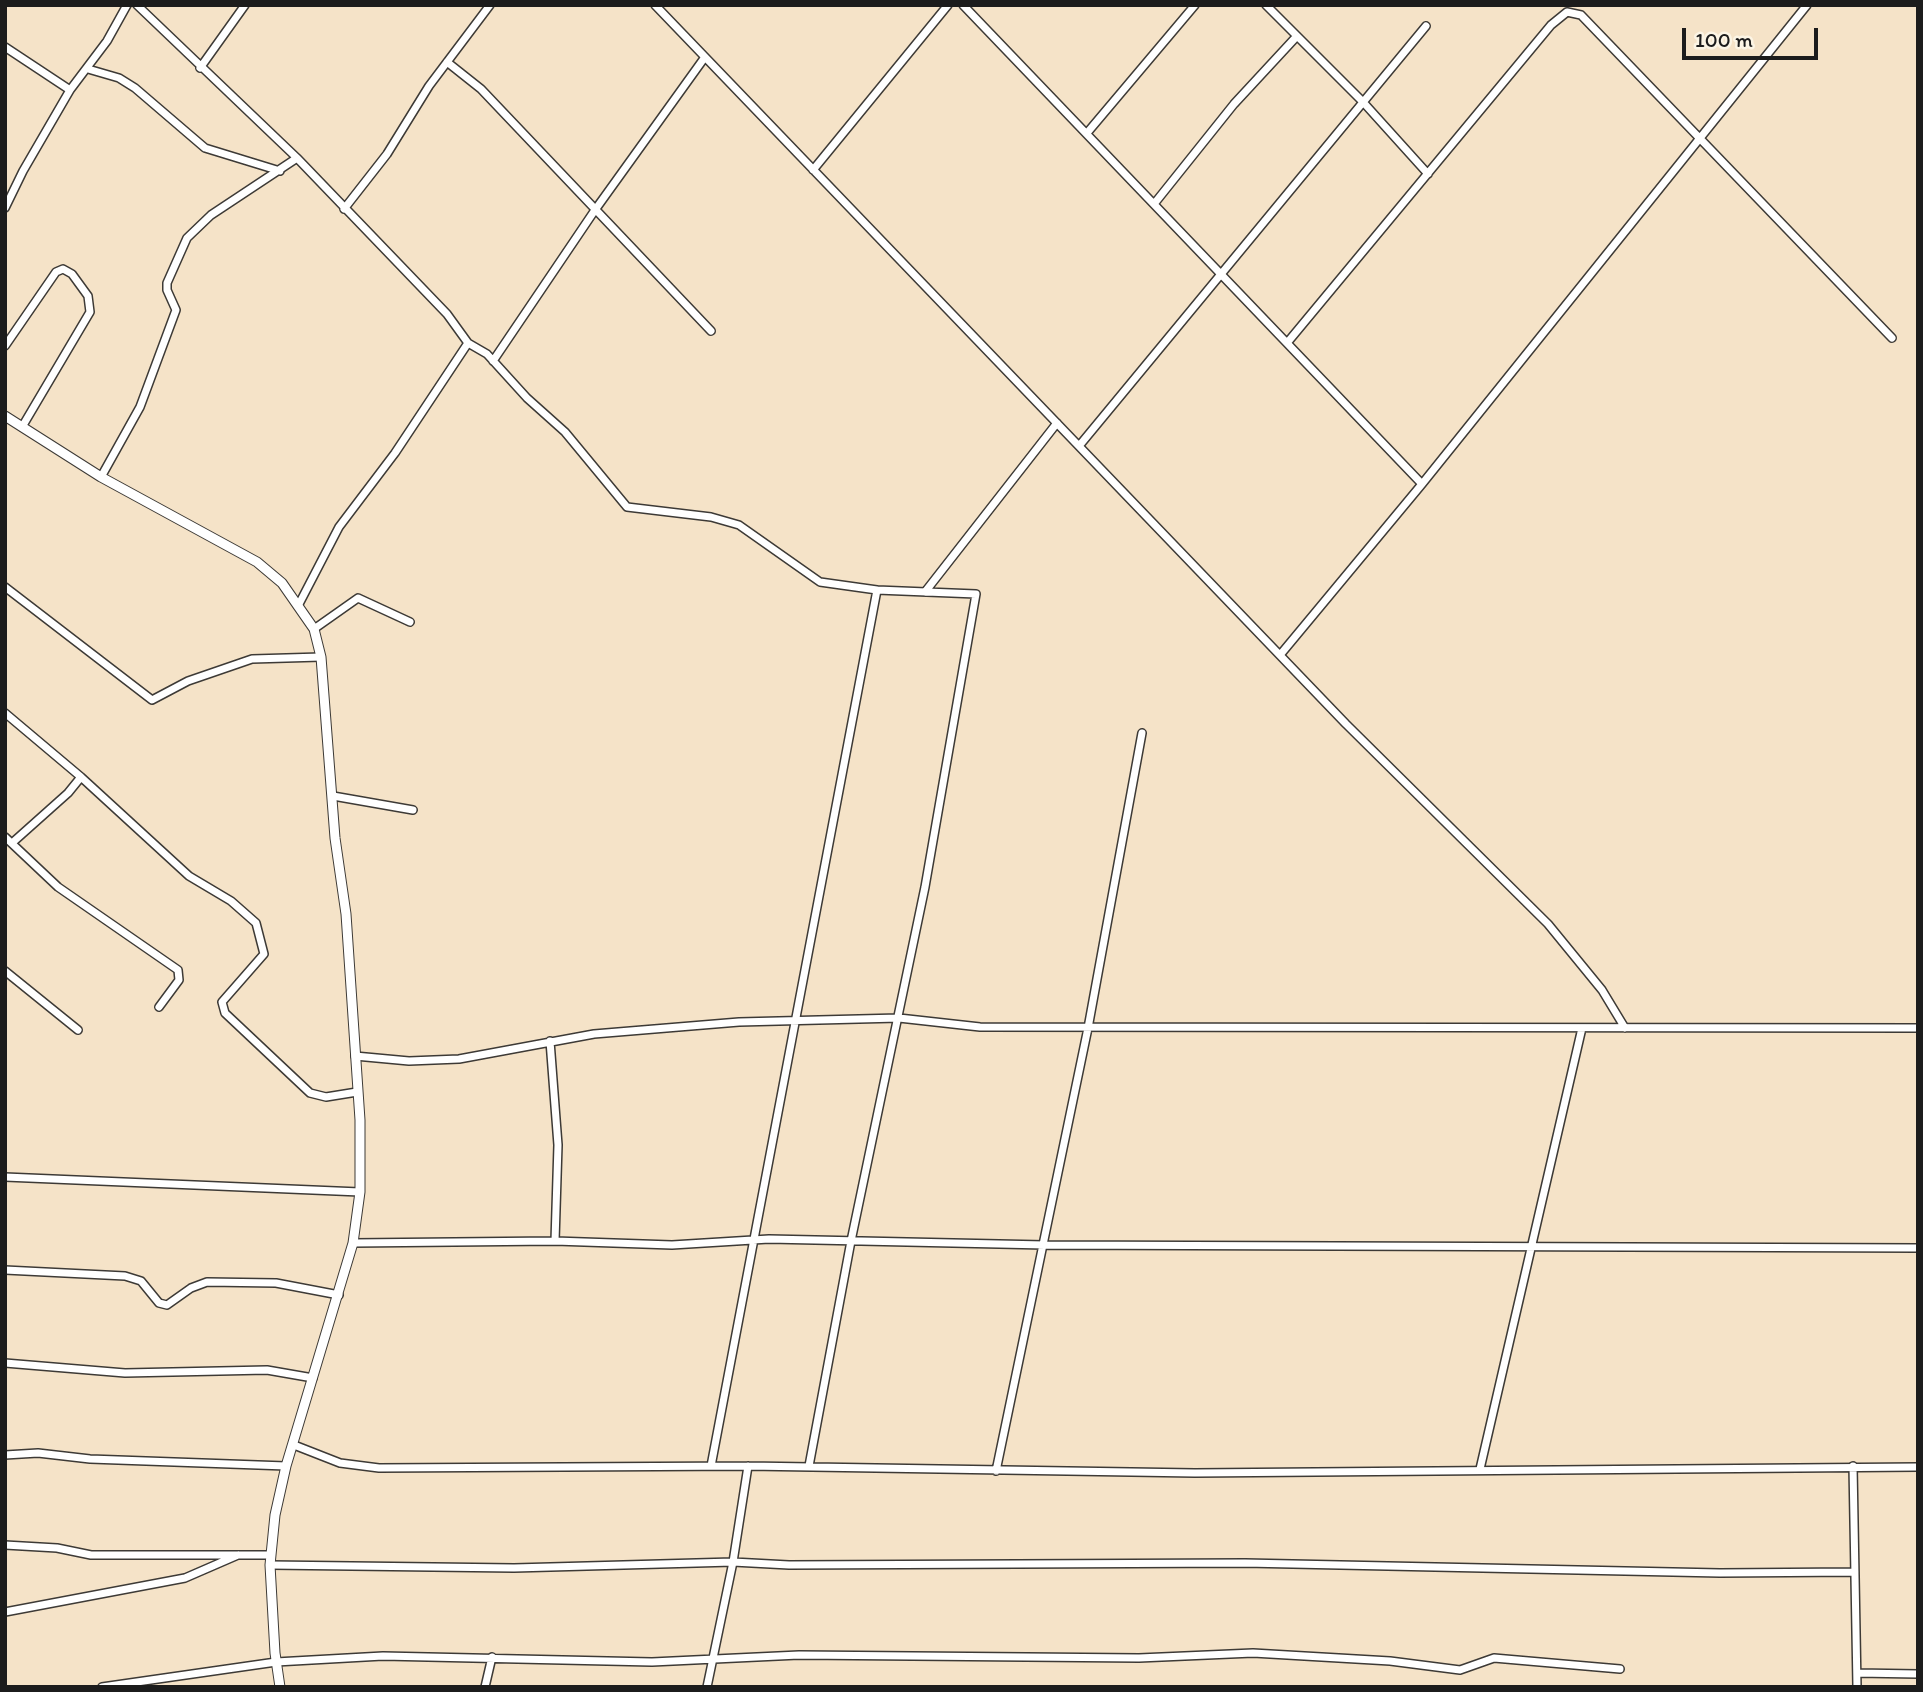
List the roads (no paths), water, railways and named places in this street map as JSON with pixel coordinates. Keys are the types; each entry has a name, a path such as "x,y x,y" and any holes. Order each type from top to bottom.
{"street":[{"path":"5,208 70,90 88,69 127,5"},
{"path":"137,5 298,158 447,314 468,343 493,361 527,398 565,432 627,508 710,517 740,525 820,582 877,590 975,594 925,887 851,1241 808,1466"},
{"path":"201,68 245,5"},
{"path":"344,209 387,155 447,62 490,5"},
{"path":"655,5 1280,655 1548,924 1602,990 1625,1028"},
{"path":"813,170 948,5"},
{"path":"962,5 1422,484"},
{"path":"1087,133 1195,5"},
{"path":"1266,5 1363,102 1428,174"},
{"path":"1280,655 1422,484 1807,5"},
{"path":"1287,344 1551,25 1567,12 1581,15 1892,338"},
{"path":"1079,446 1426,26"},
{"path":"1154,204 1234,104 1297,36"},
{"path":"5,47 70,90"},
{"path":"493,361 595,210 705,57"},
{"path":"447,62 481,89 711,331"},
{"path":"88,69 119,78 135,88 205,148 280,171"},
{"path":"101,477 140,407 176,310 167,290 167,283 187,238 211,215 298,158"},
{"path":"5,346 56,272 62,269 72,274 88,296 90,312 22,427"},
{"path":"298,606 339,527 395,453 468,343"},
{"path":"5,416 101,477 257,562 282,583 314,629 321,657 335,838 346,914 358,1093 360,1192 354,1243 286,1466 275,1515 270,1560 280,1687"},
{"path":"925,592 1057,423"},
{"path":"5,587 152,700 188,681 252,659 321,657"},
{"path":"711,1466 877,590"},
{"path":"314,629 358,598 410,622"},
{"path":"5,713 129,818 189,876 231,901 256,923 264,954 222,1002 225,1013 310,1093 326,1097 358,1093"},
{"path":"996,1471 1088,1028 1142,733"},
{"path":"12,843 68,793 81,777"},
{"path":"333,796 413,810"},
{"path":"5,837 58,887 178,970 179,980 159,1007"},
{"path":"5,971 78,1030"},
{"path":"355,1056 409,1061 459,1059 550,1041 739,1021 899,1018 980,1027 1918,1028"},
{"path":"1480,1469 1582,1028"},
{"path":"550,1041 558,1145 555,1241"},
{"path":"5,1177 360,1192"},
{"path":"354,1243 555,1241 671,1245 754,1240 1045,1245 1918,1248"},
{"path":"5,1270 125,1276 141,1281 159,1303 167,1305 191,1288 207,1282 276,1283 339,1295"},
{"path":"5,1363 125,1373 267,1370 313,1378"},
{"path":"294,1445 340,1463 365,1468 808,1466 1195,1473 1918,1467"},
{"path":"5,1455 38,1453 90,1459 286,1466"},
{"path":"707,1687 733,1562 748,1466"},
{"path":"1853,1466 1857,1687"},
{"path":"5,1545 57,1548 91,1555 238,1555 270,1560 514,1568 733,1562 789,1565 1245,1563 1706,1573 1855,1572"},
{"path":"5,1612 185,1578 238,1555"},
{"path":"102,1687 276,1661 338,1657 492,1657 652,1662 799,1655 1139,1658 1253,1653 1390,1661 1460,1671 1494,1658 1620,1669"},
{"path":"485,1687 492,1657"},
{"path":"1857,1673 1918,1674"}]}
